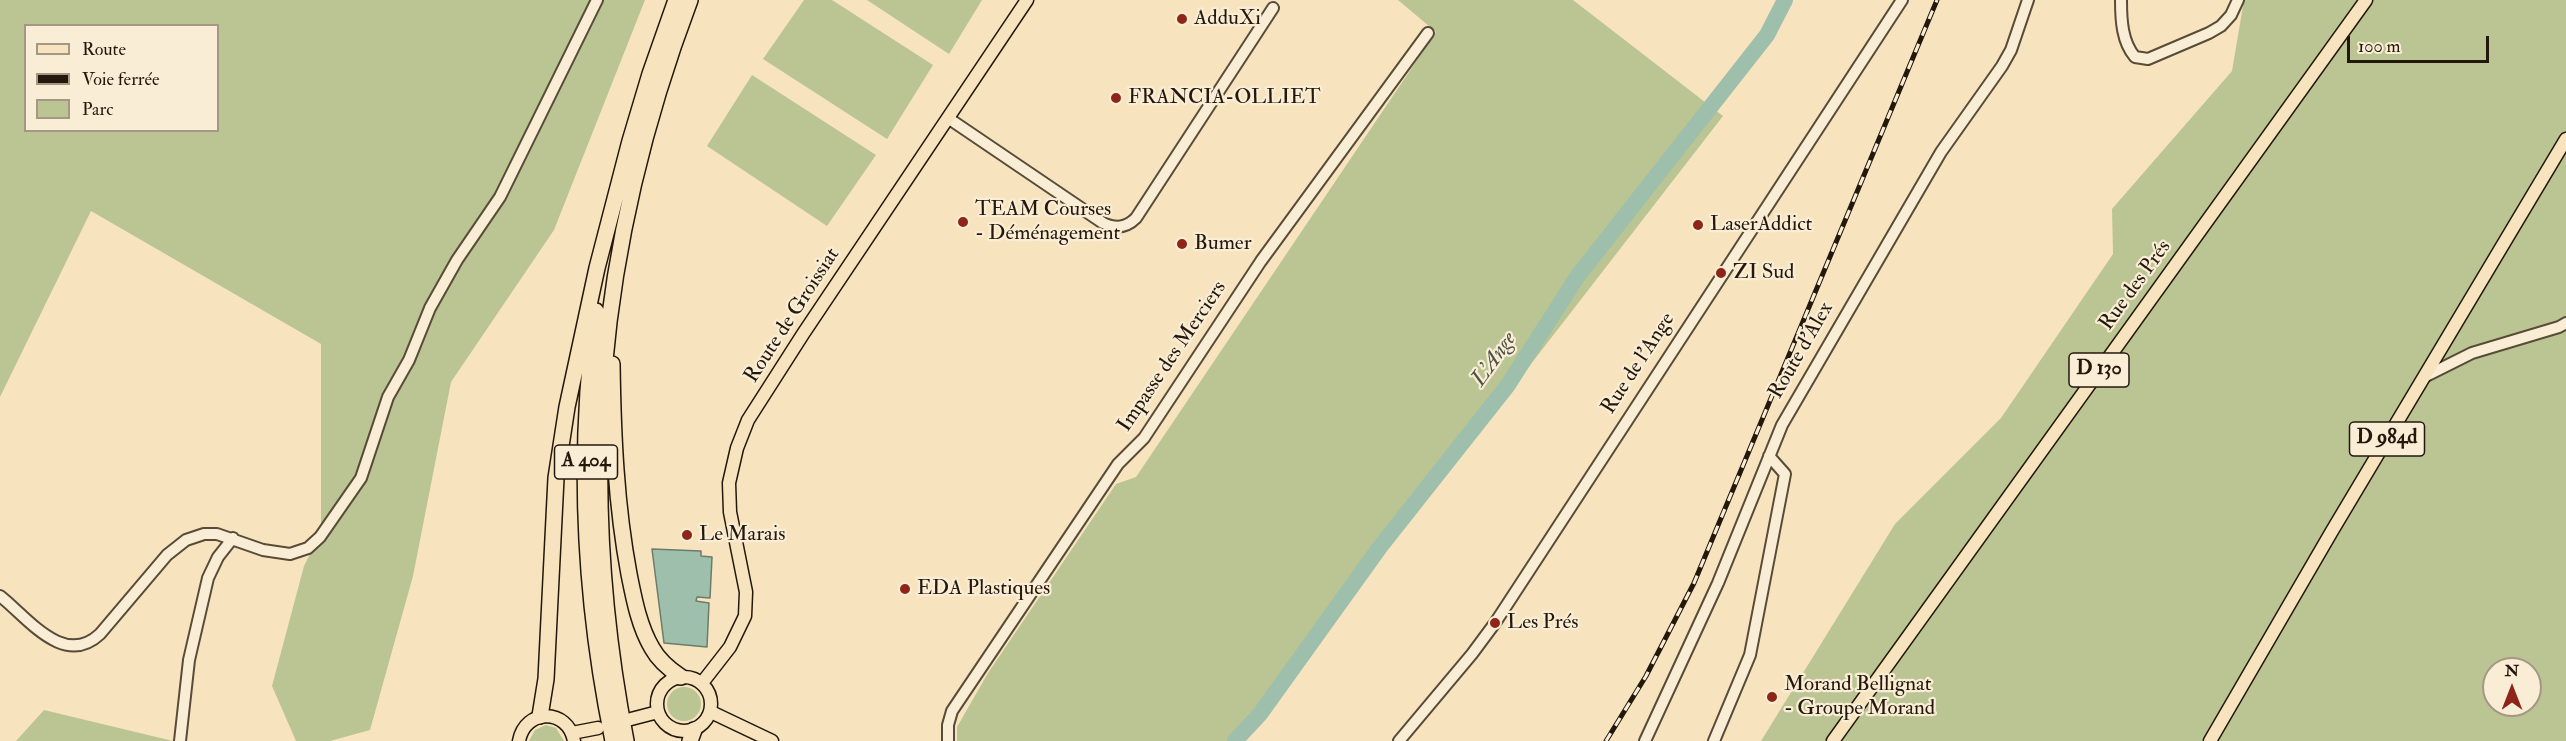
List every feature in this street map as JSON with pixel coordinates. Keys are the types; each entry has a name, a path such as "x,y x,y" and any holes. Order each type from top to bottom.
{"highway":[{"name":"A 404","path":"613,741 600,670 591,594 585,466 588,392 593,334 603,265 619,184 647,82 676,0"},
{"name":"A 404","path":"626,741 607,629 600,541 600,418 610,304 624,224 641,148 663,75 690,0"},
{"path":"540,716 546,679 554,503 561,442 597,268 619,184"},
{"path":"610,304 615,466 622,532 630,578 643,630 652,649 666,667 681,677"}],"main road":[{"name":"Route de Groissiat","path":"702,683 730,647 745,616 746,592 729,499 731,466 742,434 759,402 803,334 1027,0"},
{"name":"Rue des Prés","path":"1833,741 2366,0"},
{"name":"D 984d","path":"2210,741 2566,139"},
{"path":"681,677 688,677 702,683 710,694 711,712 706,722 692,735 666,725 658,712 657,703 667,683 681,677"},
{"path":"631,719 658,712"},
{"path":"711,712 772,741"},
{"path":"519,741 524,726 540,716 558,718 573,737 598,728"}],"street":[{"path":"0,596 54,641 70,646 82,645 94,640 177,545 192,537 217,534 273,553 290,554 303,550 320,537 361,478 388,397 409,360 430,308 457,260 500,197 597,0"},
{"name":"Rue de l'Ange","path":"1399,741 1495,623 1902,0"},
{"name":"Route d'Alex","path":"1645,741 1695,635 1782,424 1925,177 2002,66 2011,50 2028,0"},
{"path":"2121,0 2121,20 2127,48 2135,57 2148,59 2221,26 2231,15 2238,0"},
{"path":"948,118 1103,223 1121,227 1130,224 1273,8"},
{"name":"Impasse des Merciers","path":"948,741 948,725 952,711 1118,464 1144,438 1262,261 1428,33"},
{"path":"2424,377 2472,353 2566,323"},
{"path":"1714,741 1750,655 1785,474 1769,456"},
{"path":"180,741 189,660 208,578 218,557 233,538"}],"green space":[{"path":"0,0 645,0 554,230 451,382 413,576 370,730 330,741 296,741 272,686 304,566 321,532 321,344 91,211 0,397"},
{"path":"804,0 832,0 933,65 887,139 763,59"},
{"path":"867,0 982,0 949,54"},
{"path":"1398,0 1573,0 1723,116 1239,741 957,741 957,727 988,673 1116,484 1136,477 1436,32"},
{"path":"2244,0 2566,0 2566,741 1761,741 1895,524 2001,418 2113,254 2112,209 2232,71"},
{"path":"752,75 876,155 827,226 707,146"},
{"path":"684,687 696,692 701,704 696,716 684,721 672,716 667,704 672,692"},
{"path":"44,710 173,741 16,741"},
{"path":"546,725 556,728 564,741 529,741 535,730"}],"shaded area":[{"path":"652,549 701,551 701,556 712,557 710,598 697,597 696,601 709,603 707,647 664,643"}],"waterway":[{"name":"L'Ange","path":"1235,741 1260,714 1380,547 1508,385 1577,277 1767,35 1785,0"}],"railway":[{"path":"1606,741 1646,676 1694,583 1937,0"}],"place":[{"name":"AdduXi","path":"1182,19"},
{"name":"FRANCIA-OLLIET","path":"1116,98"},
{"name":"TEAM Courses - Déménagement","path":"963,222"},
{"name":"LaserAddict","path":"1698,225"},
{"name":"Bumer","path":"1182,244"},
{"name":"ZI Sud","path":"1721,273"},
{"name":"Le Marais","path":"687,535"},
{"name":"EDA Plastiques","path":"905,589"},
{"name":"Les Prés","path":"1495,623"},
{"name":"Morand Bellignat - Groupe Morand","path":"1772,697"}]}
